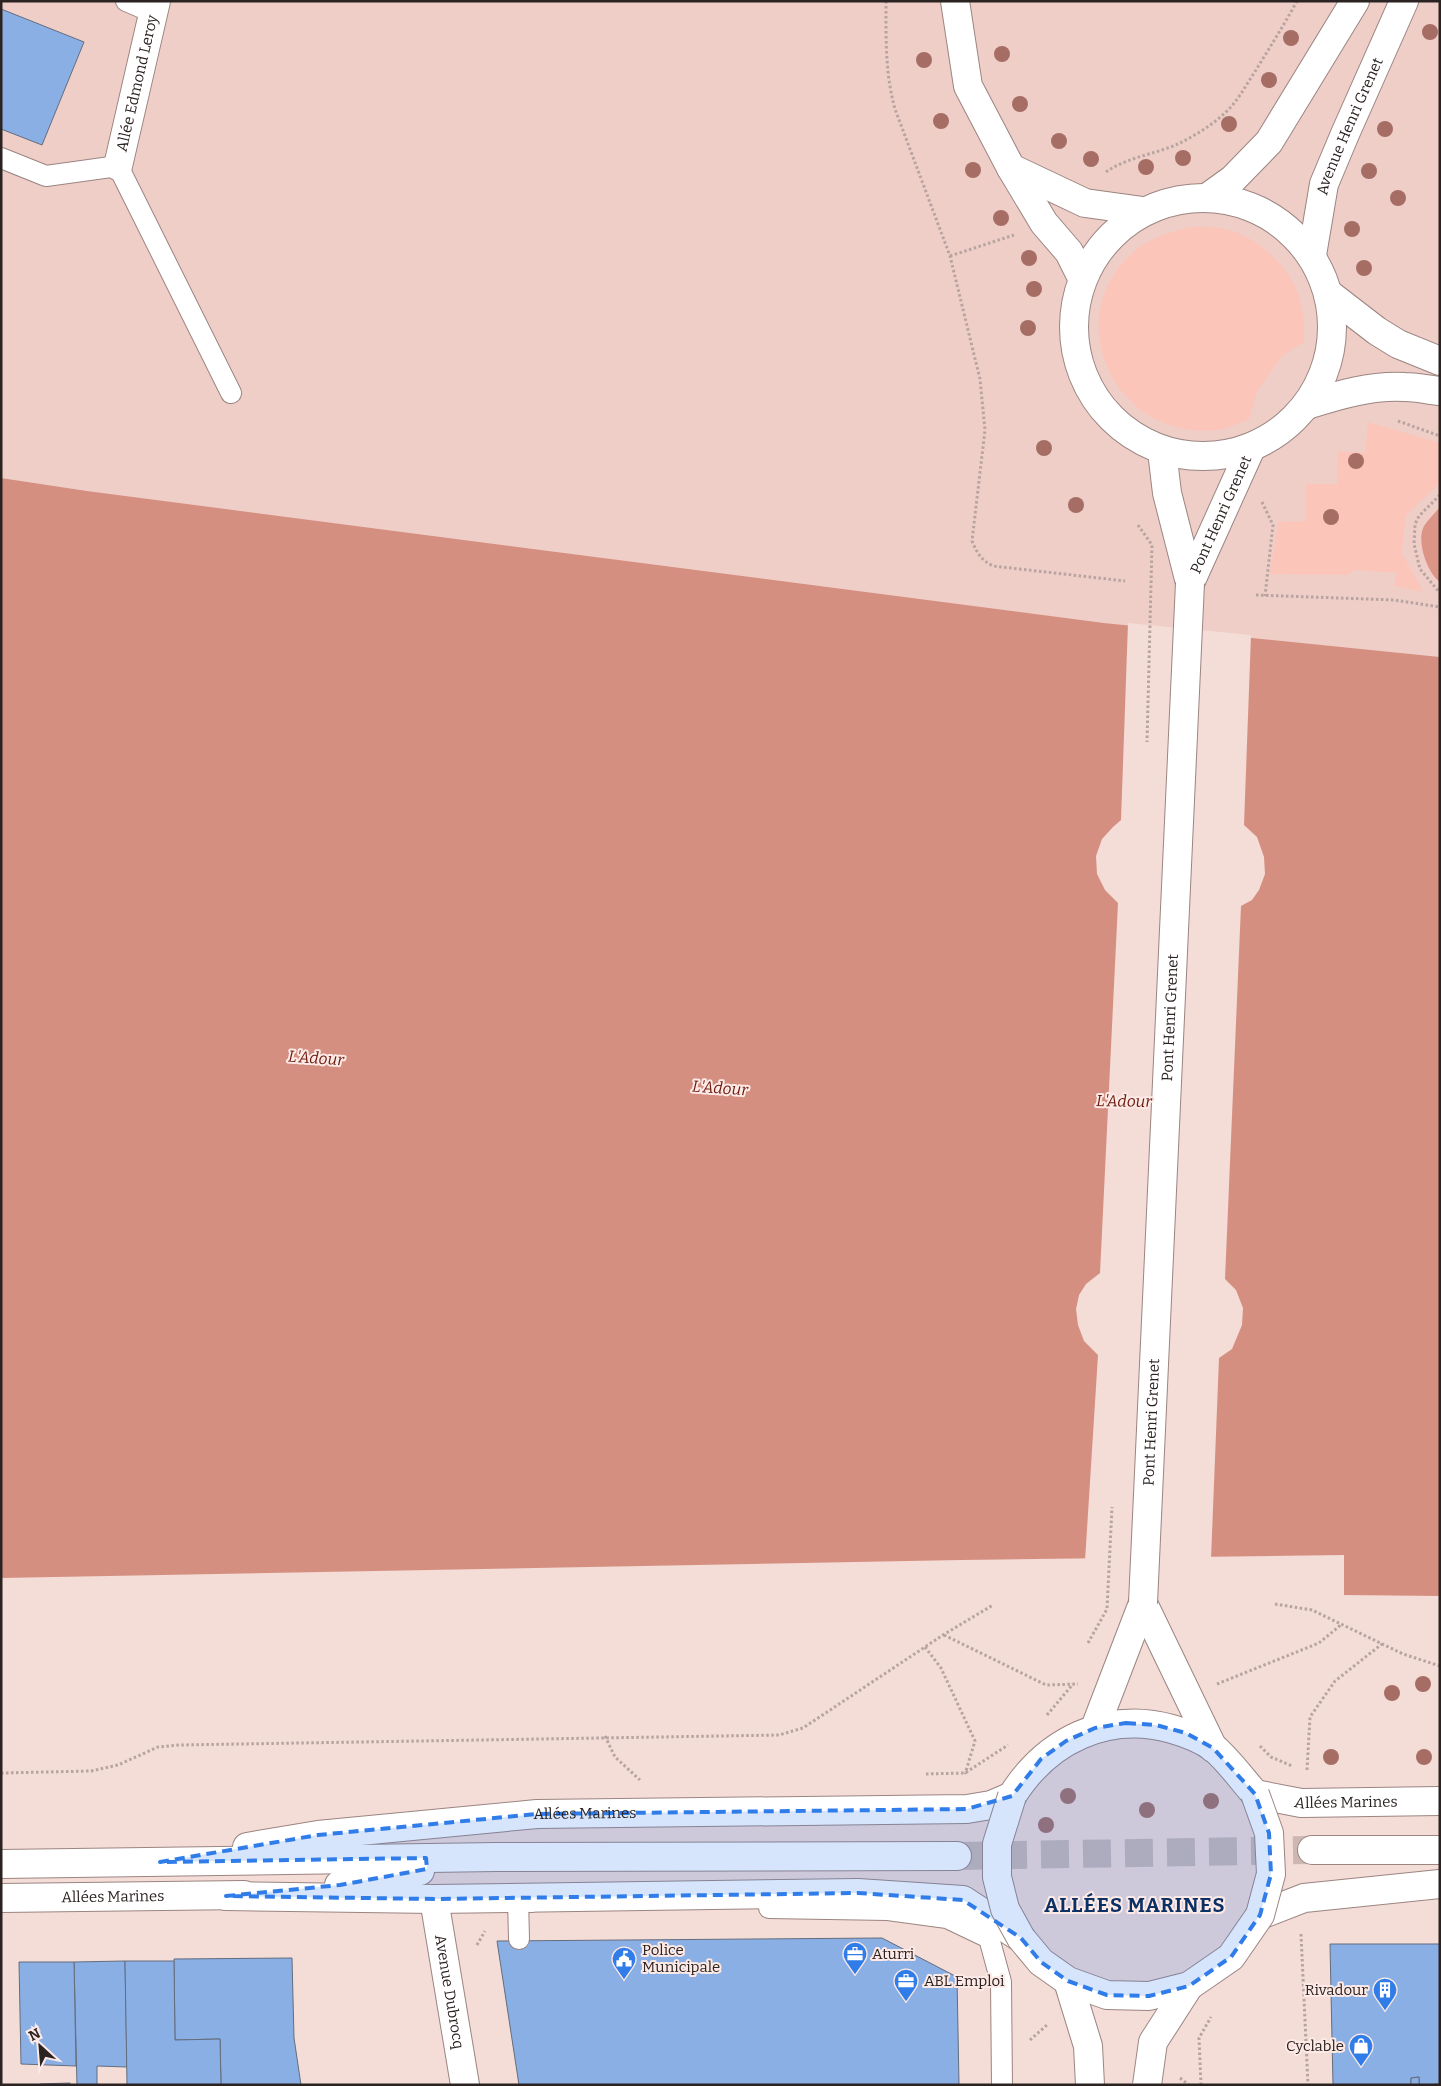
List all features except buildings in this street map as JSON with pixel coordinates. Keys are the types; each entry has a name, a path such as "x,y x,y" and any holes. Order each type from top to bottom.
{"main road":[{"path":"955,1 968,86 1011,168 1044,223 1069,252 1082,278"},
{"path":"1208,197 1233,179 1269,142 1355,1"},
{"name":"Avenue Henri Grenet","path":"1312,256 1324,184 1344,134 1404,1"},
{"name":"Allée Edmond Leroy","path":"118,166 155,7"},
{"path":"1011,168 1085,203 1143,211"},
{"path":"1208,197 1238,202 1267,214 1292,231 1312,256 1322,274 1329,294 1333,333 1326,371 1307,405 1282,430 1251,448 1207,457 1162,451 1124,431 1095,400 1077,361 1072,319 1082,278 1107,239 1143,211 1175,200 1208,197"},
{"path":"1329,294 1377,331 1398,344 1440,361"},
{"path":"1307,405 1339,394 1374,388 1404,386 1440,391"},
{"name":"Pont Henri Grenet","path":"1190,583 1218,526 1235,481 1251,448"},
{"name":"Pont Henri Grenet","path":"1095,1728 1143,1603 1190,583 1167,493 1162,451"},
{"name":"Pont Henri Grenet","path":"1143,1603 1213,1748"},
{"path":"1126,1723 1156,1725 1186,1733 1213,1748 1255,1794 1269,1833 1271,1874 1260,1915 1231,1957 1189,1986 1149,1996 1107,1995 1068,1981 1042,1962 1021,1938 1005,1909 997,1877 997,1844 1012,1796 1020,1783 1041,1759 1066,1741 1095,1728 1126,1723"},
{"name":"Allées Marines","path":"1255,1794 1302,1803 1440,1801"},
{"name":"Allées Marines","path":"160,1862 318,1835 537,1814 966,1809 991,1805 1012,1796"},
{"path":"1312,1850 1440,1850"},
{"name":"Allées Marines","path":"1,1864 497,1857 957,1856"},
{"name":"Allées Marines","path":"226,1896 340,1885 497,1857"},
{"path":"1260,1915 1304,1898 1440,1884"},
{"name":"Allées Marines","path":"1,1898 226,1896 434,1899 519,1920 858,1893 963,1900 1021,1938"},
{"name":"Avenue Dubrocq","path":"434,1899 465,2085"},
{"path":"1068,1981 1088,2046 1090,2085"},
{"path":"1147,2085 1153,2042 1189,1986"}],"lane":[{"path":"126,1 155,7"},
{"path":"1,158 46,176 118,166 231,393"},
{"path":"519,1920 552,1910 821,1908 888,1910 947,1918 989,1938 1000,1982 1002,2085"}],"path":[{"path":"886,1 886,54 891,94 950,256 980,379 985,430 972,541 976,552 983,561 993,566 1125,581"},
{"path":"1102,175 1115,165 1163,151 1182,142 1204,130 1225,113 1239,97 1278,37 1297,1"},
{"path":"950,256 1018,233"},
{"path":"1395,420 1440,436"},
{"path":"1259,495 1273,525 1265,596"},
{"path":"1440,495 1419,516 1415,524 1414,544 1420,569 1440,593"},
{"path":"1256,595 1394,600 1440,608"},
{"path":"1275,1604 1312,1610 1403,1654 1440,1666"},
{"path":"1,1773 91,1772 118,1765 158,1747 179,1745 605,1736 779,1735 803,1728 943,1635 993,1605"},
{"path":"1210,1686 1319,1643 1342,1624"},
{"path":"943,1635 1046,1685"},
{"path":"1307,1773 1310,1717 1335,1681 1382,1644"},
{"path":"916,1774 965,1773 975,1741 942,1668 925,1647"},
{"path":"605,1736 616,1756 640,1781"},
{"path":"446,1970 478,1963 477,1943 484,1931 498,1924 519,1920"},
{"path":"1301,1930 1308,2085"},
{"path":"1030,2041 1049,2023"},
{"path":"1173,2074 1189,2085"}],"highlighted area":[{"path":"1126,1723 1156,1725 1186,1733 1213,1748 1255,1794 1269,1833 1271,1874 1260,1915 1231,1957 1189,1986 1149,1996 1107,1995 1068,1981 1041,1962 1021,1938 963,1900 858,1893 434,1899 226,1896 340,1885 427,1869 426,1858 160,1862 318,1835 537,1814 967,1809 1012,1796 1041,1759 1066,1741 1095,1728"}],"shaded area":[{"path":"1,1 1440,1 1440,657 1104,623 87,491 1,478"},
{"path":"1189,227 1220,228 1233,231 1257,243 1287,273 1301,301 1303,313 1304,342 1282,356 1258,390 1249,419 1233,426 1216,430 1181,428 1151,417 1127,397 1109,372 1100,343 1100,312 1110,282 1131,254 1151,240"},
{"path":"1368,422 1440,443 1440,483 1406,515 1402,553 1423,592 1394,586 1397,573 1355,570 1347,575 1270,574 1278,522 1306,521 1306,484 1337,484 1338,451 1365,453"},
{"path":"1440,507 1440,582 1435,578 1427,564 1421,539 1424,526"}],"water":[{"name":"L'Adour","path":"1,478 87,491 1104,623 1440,657 1440,1596 1344,1595 1344,1555 961,1560 1,1578"}],"pier":[{"path":"1128,623 1251,635 1244,825 1257,837 1264,857 1265,874 1259,890 1252,900 1241,906 1225,1279 1236,1290 1243,1308 1242,1325 1232,1349 1219,1358 1211,1559 1085,1561 1098,1355 1084,1341 1078,1325 1076,1309 1079,1295 1086,1284 1100,1273 1118,903 1105,890 1097,874 1096,856 1102,839 1121,820"}],"tunnel":[{"path":"957,1856 1312,1850"}],"place":[{"name":"Aturri","path":"855,1975"},
{"name":"Police Municipale","path":"624,1980"},
{"name":"ABL Emploi","path":"906,2002"},
{"name":"Rivadour","path":"1385,2011"},
{"name":"Cyclable","path":"1361,2067"}],"district":[{"name":"ALLÉES MARINES","path":"1135,1905"}]}
